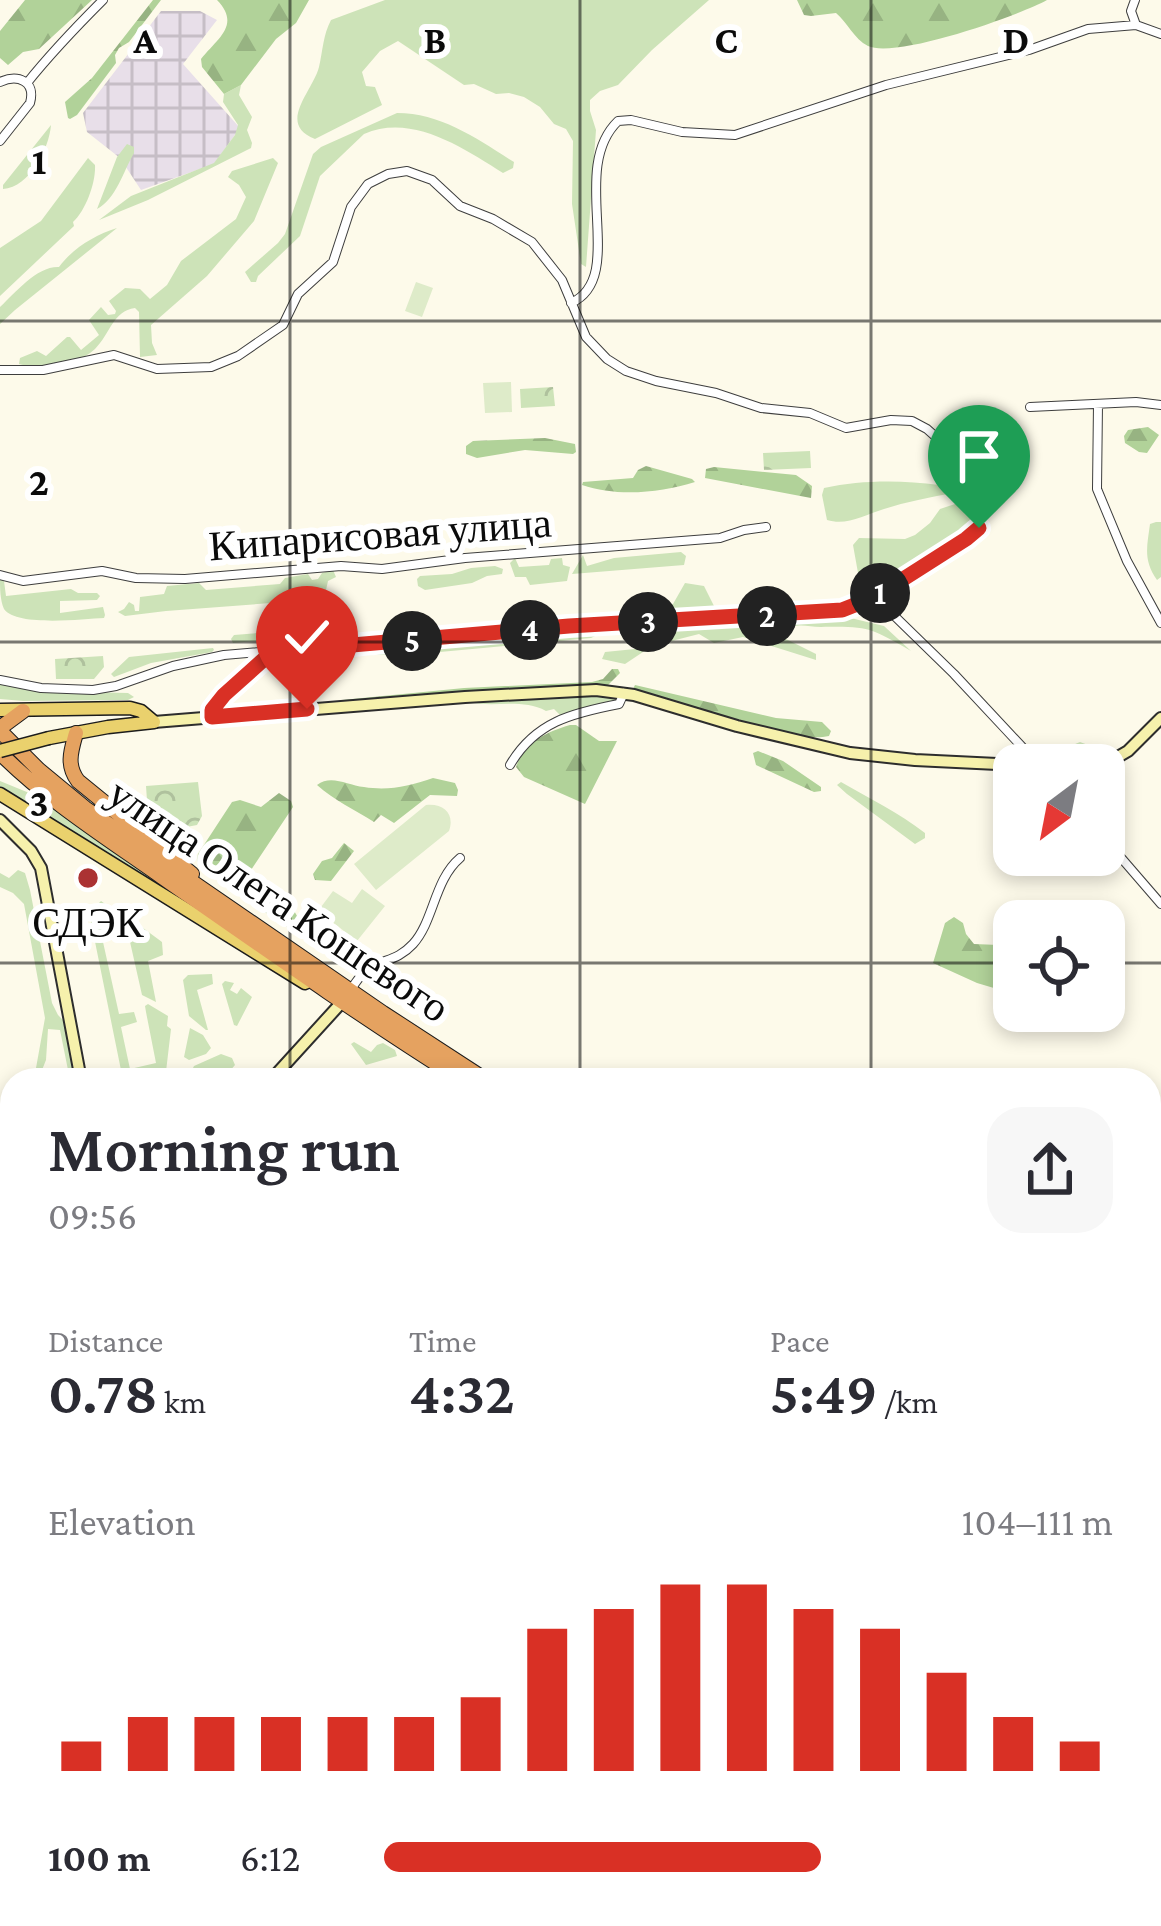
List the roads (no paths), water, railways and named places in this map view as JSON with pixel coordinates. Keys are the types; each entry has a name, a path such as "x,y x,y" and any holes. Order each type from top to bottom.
{"highway":[{"path":"23,711 0,730 36,777"},
{"path":"76,733 69,762 78,781 188,871 197,887"},
{"path":"0,752 36,777"},
{"name":"улица Олега Кошевого","path":"36,777 197,887 445,1068"},
{"name":"улица Олега Кошевого","path":"36,777 325,989 346,996 465,1068"}],"main road":[{"path":"0,752 76,733 154,722 596,690 624,693 836,750 993,764"},
{"path":"96,708 111,714 108,727"},
{"path":"0,710 141,711 154,722"},
{"path":"1125,754 1161,718"},
{"path":"0,794 274,966 325,989"},
{"path":"0,820 31,851 44,878 78,1068"},
{"path":"282,1068 346,996"}],"street":[{"path":"27,83 103,0"},
{"path":"1136,0 1131,11 1136,25"},
{"path":"571,304 588,292 595,276 597,165 607,135 618,122 735,135 886,85 1029,50 1088,29 1136,25 1161,34"},
{"path":"0,82 13,78 27,83 32,94 0,141"},
{"path":"0,370 44,370 114,355 157,369 211,367 238,356 283,326 298,294 336,259 351,207 368,184 407,171 432,180 454,202 532,242 562,280 581,329 607,359 643,378 760,408 810,412 846,428 891,420 919,424 946,446 977,488 984,509 973,535 875,597 842,610 569,626 224,656 93,690 40,688 0,680"},
{"path":"1098,404 1097,489 1122,550 1161,623"},
{"path":"1030,407 1161,405"},
{"name":"Кипарисовая улица","path":"0,575 22,581 103,571 173,580 341,566 382,568 720,538 766,526"},
{"path":"875,597 1019,744"},
{"path":"212,717 224,695 272,652"},
{"path":"510,765 535,734 574,715 619,704 624,693"},
{"path":"346,996 367,968 412,945 448,871 460,858"},
{"path":"1125,862 1161,904"}],"place":[{"name":"СДЭК","path":"88,878"}]}
